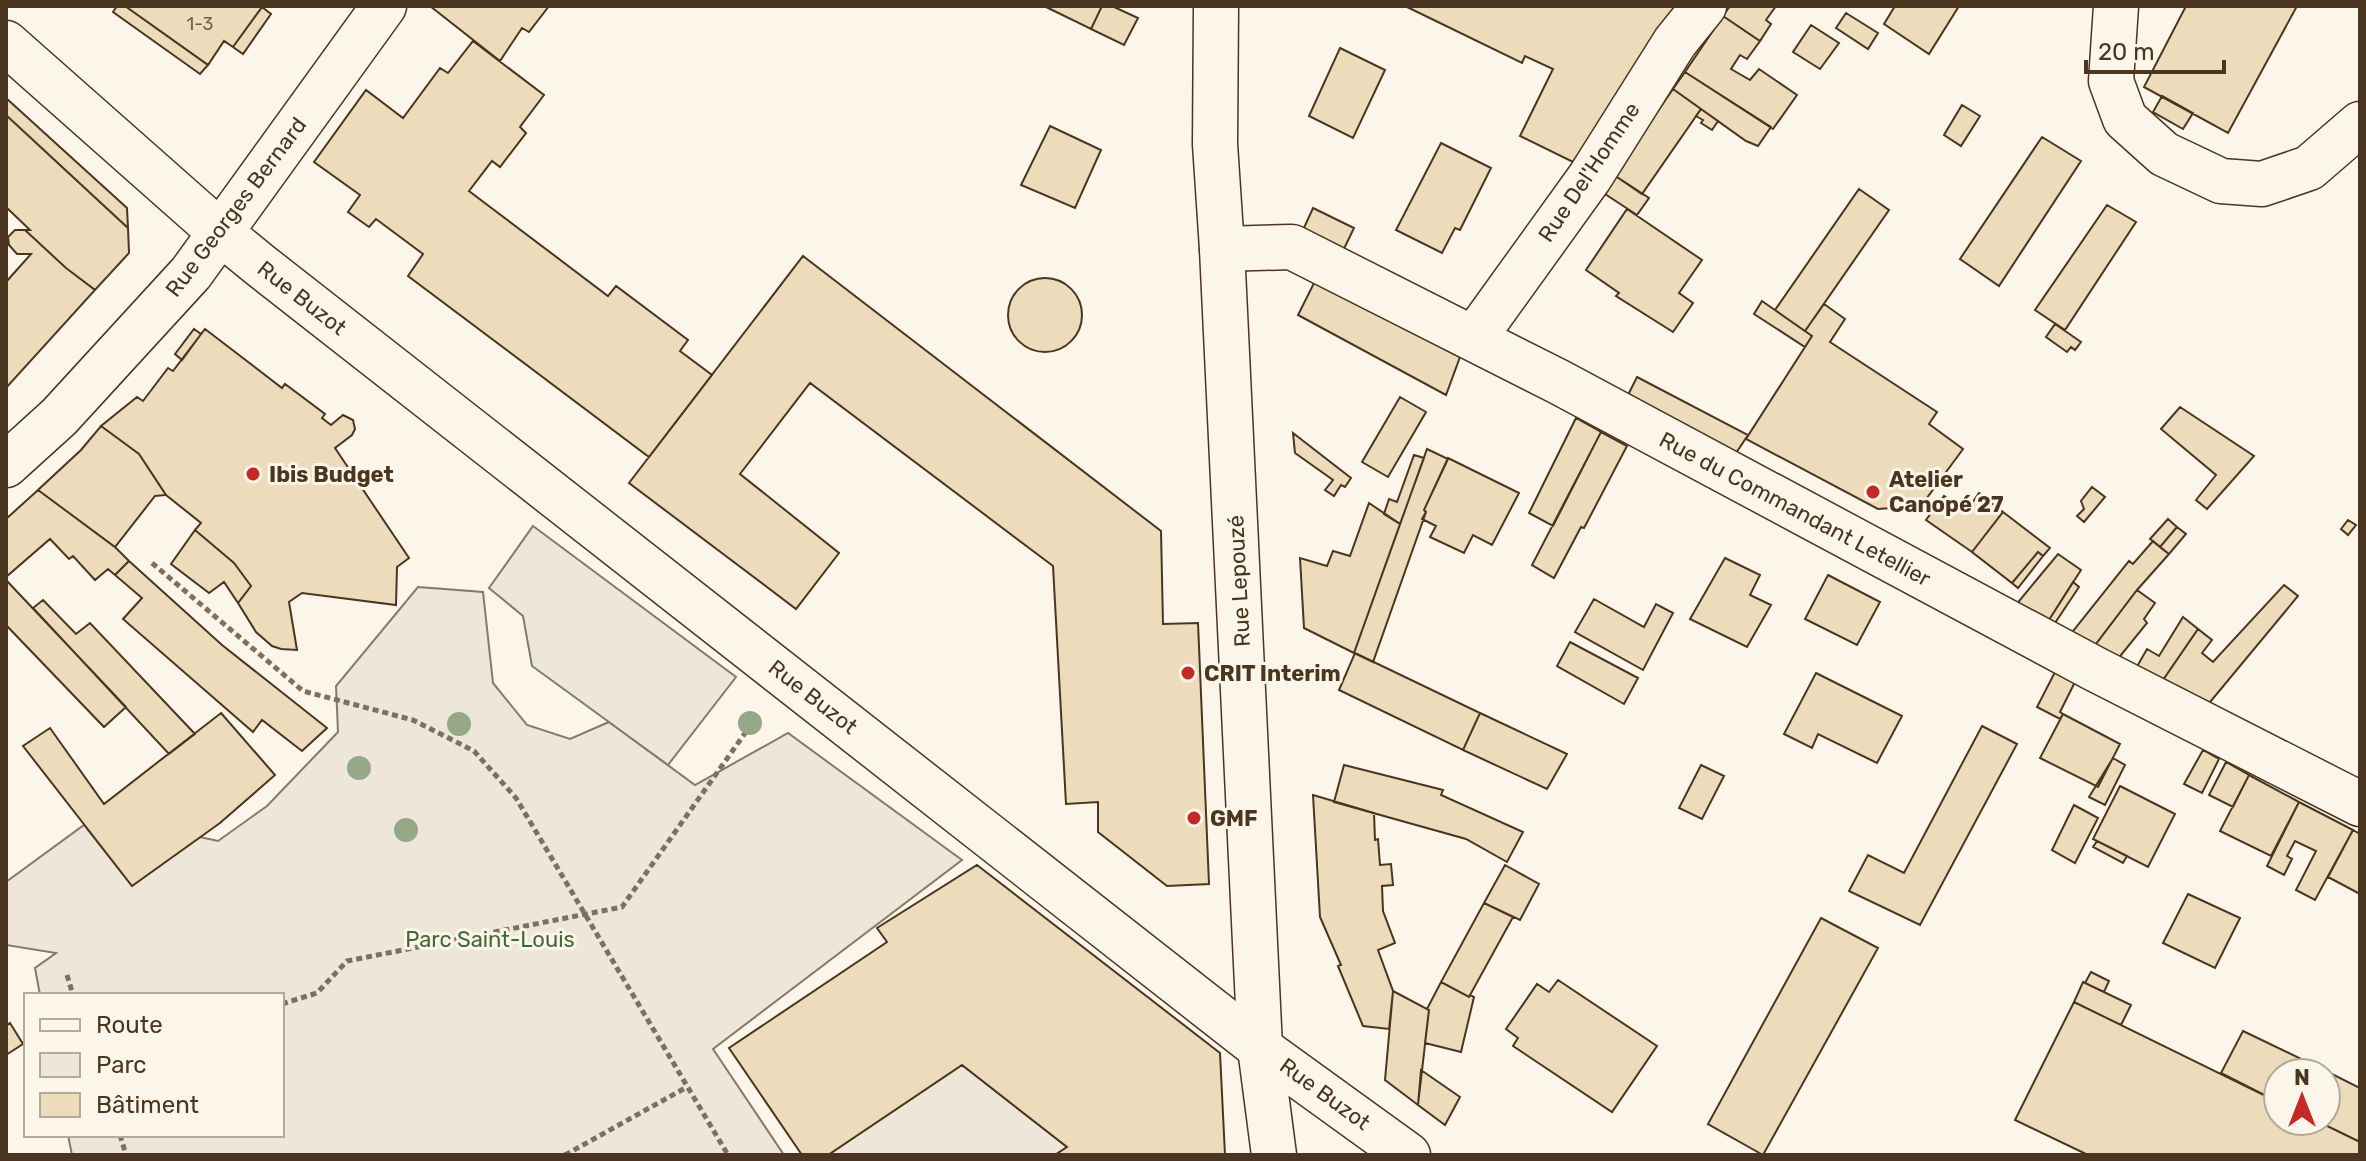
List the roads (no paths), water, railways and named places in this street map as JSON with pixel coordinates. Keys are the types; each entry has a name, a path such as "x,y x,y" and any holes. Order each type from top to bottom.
{"street":[{"name":"Rue Georges Bernard","path":"6,465 59,417 191,273 384,6"},
{"name":"Rue Lepouzé","path":"1216,6 1215,144 1260,1048 1274,1155"},
{"name":"Rue Del'Homme","path":"1474,338 1590,177 1675,42 1704,6"},
{"path":"2116,6 2111,81 2125,119 2164,154 2221,181 2262,184 2309,168 2360,124"},
{"name":"Rue Buzot","path":"6,43 222,234 1260,1048 1408,1155"},
{"name":"Rue du Commandant Letellier","path":"1222,249 1292,247 1474,338 2095,669 2360,804"}],"place":[{"name":"Ibis Budget","path":"253,474"},
{"name":"Atelier Canopé 27","path":"1873,492"},
{"name":"CRIT Interim","path":"1188,673"},
{"name":"GMF","path":"1194,818"}],"park label":[{"name":"Parc Saint-Louis","path":"490,939"}]}
